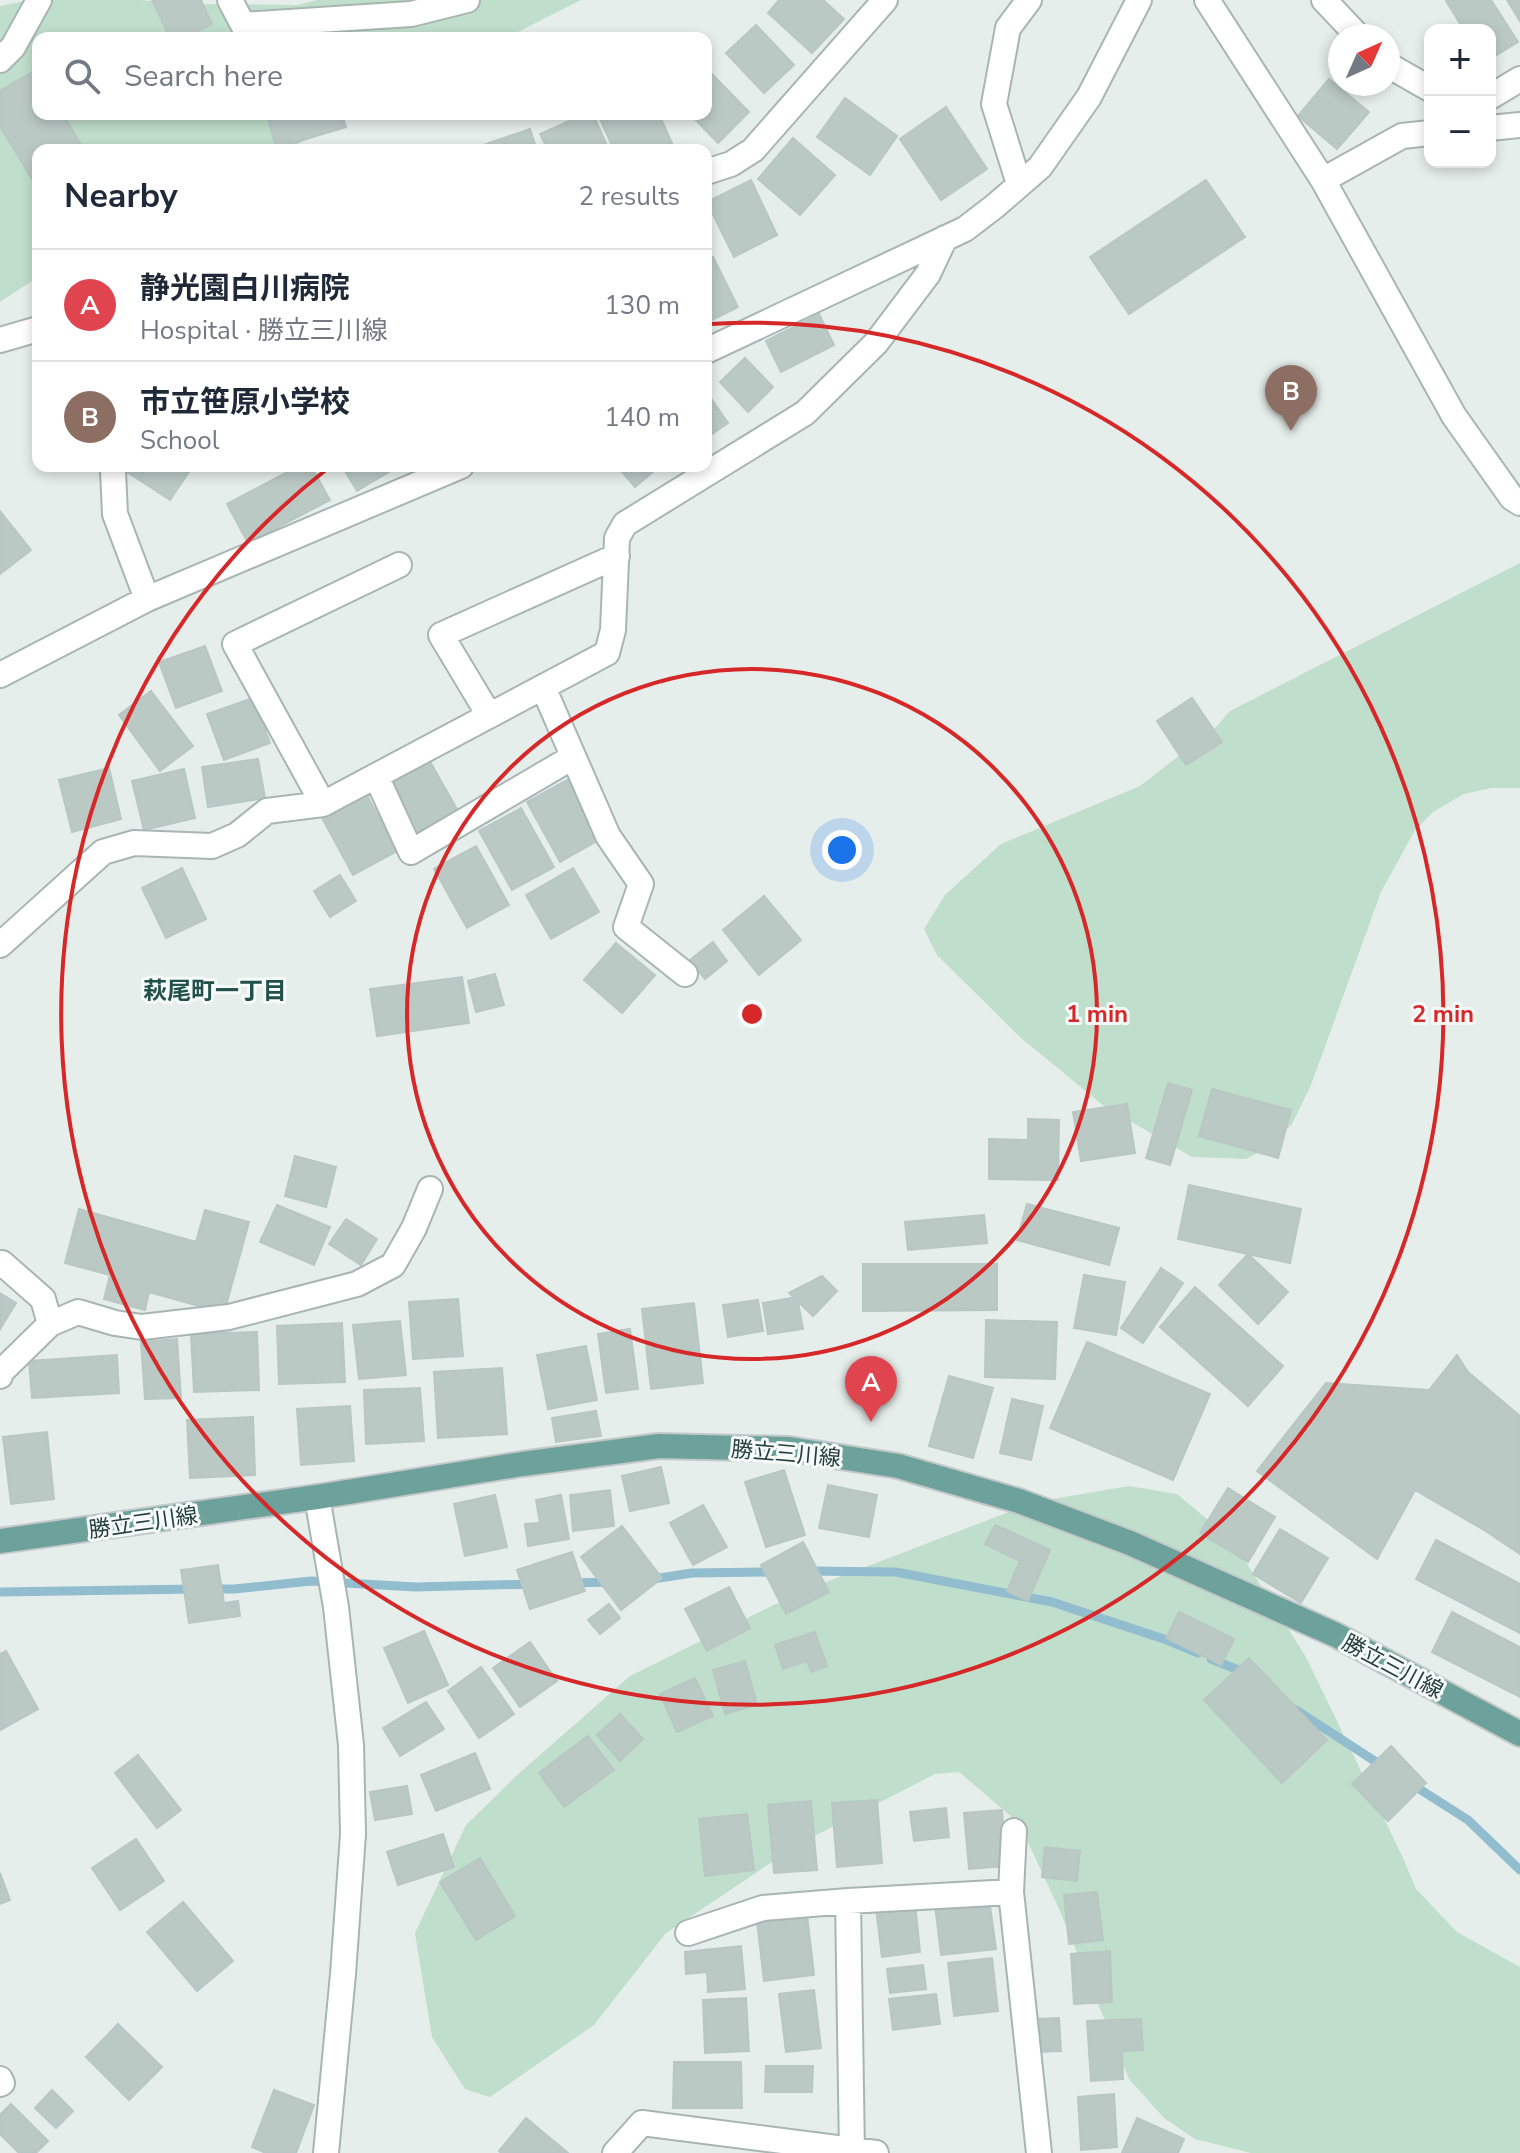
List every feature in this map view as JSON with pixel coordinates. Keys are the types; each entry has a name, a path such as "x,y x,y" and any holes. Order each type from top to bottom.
{"main road":[{"name":"勝立三川線","path":"0,1541 659,1446 789,1449 898,1466 1019,1501 1130,1543 1336,1635 1520,1734"}],"street":[{"path":"0,60 13,47 39,0"},
{"path":"230,0 243,25 411,14 467,0"},
{"path":"712,170 731,164 753,150 885,0"},
{"path":"1019,184 994,104 1008,28 1029,0"},
{"path":"712,348 965,229 1040,167 1089,97 1139,0"},
{"path":"1207,0 1323,180 1454,416 1512,498 1520,503"},
{"path":"1324,0 1347,24"},
{"path":"1400,72 1424,86"},
{"path":"1492,96 1520,79"},
{"path":"1496,127 1520,125"},
{"path":"1323,180 1402,136 1424,134"},
{"path":"712,470 805,413 876,343 928,274 945,238"},
{"path":"0,340 32,331"},
{"path":"113,472 115,514 147,599"},
{"path":"0,675 147,599 447,472"},
{"path":"0,945 103,852 134,843 212,846 237,835 267,811 323,804 607,653 613,630 617,538 625,524 709,472"},
{"path":"489,715 441,635 617,556"},
{"path":"323,804 235,644 399,565"},
{"path":"543,687 608,836 641,884 626,927 685,974"},
{"path":"376,776 411,852 573,757"},
{"path":"0,1376 50,1324 78,1312 142,1327 229,1317 357,1284 393,1265 414,1228 430,1189"},
{"path":"2,1263 43,1299 50,1324"},
{"path":"317,1497 336,1607 352,1760 352,1850 326,2153"},
{"path":"1014,1831 1011,1892 1039,2153"},
{"path":"688,1933 763,1908 1011,1892"},
{"path":"615,2153 642,2123 860,2152 848,1901"}],"green space":[{"path":"30,0 298,5 317,0 581,0 518,32 32,32 32,120 345,120 298,144 32,144 32,281 0,302 0,6"},
{"path":"1520,563 1520,788 1491,788 1464,794 1433,812 1415,830 1381,892 1311,1085 1292,1124 1267,1148 1246,1159 1192,1157 1104,1106 1021,1038 937,955 924,929 945,895 1001,844 1140,786 1216,727 1230,711"},
{"path":"1129,1486 1177,1494 1232,1540 1306,1657 1416,1889 1457,1932 1520,1967 1520,2153 1251,2153 1195,2139 1164,2118 1129,2079 1059,1909 1019,1823 959,1772 935,1774 799,1844 666,1933 594,2025 490,2097 465,2089 432,2037 415,1933 466,1825 516,1776 630,1676 800,1592 1035,1502"}],"building":[{"path":"152,0 201,0 212,24 195,32 167,32"},
{"path":"779,0 823,0 844,19 812,53 768,13"},
{"path":"1491,0 1518,42 1496,55 1496,24 1460,24 1446,1"},
{"path":"1507,0 1520,0 1520,21"},
{"path":"756,25 794,65 764,93 726,53"},
{"path":"32,72 32,120 66,120 80,144 32,144 32,179 0,126 0,91"},
{"path":"712,74 749,112 718,143 696,120 712,120"},
{"path":"1328,80 1328,96 1350,96 1369,112 1337,149 1298,116"},
{"path":"845,98 897,136 870,175 817,137"},
{"path":"946,107 987,169 941,200 900,139"},
{"path":"269,120 344,120 346,127 289,144 275,144"},
{"path":"572,120 596,120 606,144 545,144 540,134"},
{"path":"600,120 662,120 672,144 611,144"},
{"path":"530,129 535,144 486,144"},
{"path":"793,138 835,175 800,215 758,179"},
{"path":"751,180 777,235 734,257 712,212 712,200"},
{"path":"1206,180 1245,237 1129,314 1090,257"},
{"path":"712,258 738,307 712,320"},
{"path":"819,314 834,345 781,372 766,341"},
{"path":"745,358 773,387 748,412 720,382"},
{"path":"712,400 728,423 712,434"},
{"path":"127,472 189,472 170,500"},
{"path":"288,472 314,472 330,500 248,543 227,504"},
{"path":"346,472 389,472 357,491"},
{"path":"622,472 653,472 635,487"},
{"path":"0,511 31,550 0,574"},
{"path":"205,646 222,691 176,708 159,662"},
{"path":"151,691 193,746 160,771 119,715"},
{"path":"253,698 270,743 224,760 207,714"},
{"path":"1192,698 1222,742 1186,765 1157,721"},
{"path":"428,758 458,811 417,834 387,780"},
{"path":"258,759 265,798 208,807 202,767"},
{"path":"109,768 121,819 72,832 59,780"},
{"path":"184,769 195,818 144,830 132,781"},
{"path":"569,779 602,838 560,862 527,802"},
{"path":"365,792 397,851 353,875 321,816"},
{"path":"521,808 554,867 512,890 479,831"},
{"path":"476,846 509,905 467,928 434,869"},
{"path":"182,868 206,919 166,938 142,888"},
{"path":"573,868 599,912 551,939 526,895"},
{"path":"340,875 356,901 330,917 314,891"},
{"path":"764,896 801,940 759,975 723,930"},
{"path":"713,942 727,961 705,979 690,960"},
{"path":"616,943 655,975 622,1013 584,980"},
{"path":"495,974 504,1005 476,1012 468,981"},
{"path":"462,977 469,1023 377,1036 370,989"},
{"path":"1168,1083 1192,1090 1170,1165 1146,1158"},
{"path":"1212,1089 1291,1110 1278,1158 1199,1136"},
{"path":"1127,1104 1135,1153 1081,1161 1073,1112"},
{"path":"1028,1119 1059,1120 1058,1180 989,1179 989,1139 1028,1140"},
{"path":"295,1156 336,1167 326,1207 285,1196"},
{"path":"1189,1185 1301,1209 1290,1263 1178,1239"},
{"path":"1027,1204 1119,1228 1109,1265 1017,1240"},
{"path":"277,1205 330,1227 314,1265 260,1242"},
{"path":"79,1209 196,1242 205,1210 249,1222 224,1313 149,1292 145,1310 104,1299 110,1275 65,1263"},
{"path":"984,1215 987,1243 908,1250 905,1222"},
{"path":"346,1219 377,1239 361,1265 329,1244"},
{"path":"1248,1254 1288,1292 1258,1324 1219,1285"},
{"path":"863,1264 997,1264 997,1310 863,1311"},
{"path":"1161,1268 1183,1283 1143,1343 1121,1328"},
{"path":"1084,1275 1125,1282 1116,1335 1074,1328"},
{"path":"822,1276 837,1291 813,1316 789,1293"},
{"path":"1195,1287 1283,1366 1248,1406 1160,1327"},
{"path":"0,1293 16,1303 0,1329"},
{"path":"797,1297 803,1329 768,1334 763,1303"},
{"path":"458,1299 463,1356 413,1359 409,1302"},
{"path":"758,1300 763,1331 728,1337 723,1305"},
{"path":"694,1303 703,1383 651,1389 642,1309"},
{"path":"986,1320 1057,1322 1055,1379 985,1377"},
{"path":"400,1321 406,1375 359,1379 353,1325"},
{"path":"342,1323 345,1382 279,1384 277,1326"},
{"path":"630,1329 638,1389 606,1393 598,1334"},
{"path":"257,1332 259,1390 194,1392 191,1334"},
{"path":"177,1339 181,1398 145,1399 141,1342"},
{"path":"1087,1342 1210,1394 1173,1480 1050,1428"},
{"path":"586,1346 597,1400 548,1409 537,1355"},
{"path":"117,1355 119,1393 32,1398 29,1361"},
{"path":"1457,1355 1468,1372 1520,1416 1520,1554 1415,1490 1377,1559 1257,1471 1326,1383 1429,1390"},
{"path":"502,1368 507,1434 438,1438 434,1372"},
{"path":"949,1376 993,1388 973,1458 929,1446"},
{"path":"420,1388 424,1441 366,1444 364,1390"},
{"path":"1012,1399 1043,1406 1031,1460 1000,1453"},
{"path":"350,1406 354,1461 301,1465 297,1409"},
{"path":"596,1411 601,1436 556,1442 552,1418"},
{"path":"253,1417 255,1475 190,1478 187,1420"},
{"path":"47,1432 54,1499 11,1504 3,1437"},
{"path":"661,1467 669,1503 630,1511 622,1476"},
{"path":"784,1470 805,1535 766,1547 745,1482"},
{"path":"828,1485 877,1495 869,1537 819,1528"},
{"path":"1228,1488 1275,1517 1248,1562 1200,1533"},
{"path":"610,1490 614,1526 573,1531 570,1495"},
{"path":"495,1495 507,1547 465,1556 454,1504"},
{"path":"561,1495 569,1539 528,1546 525,1524 540,1523 536,1500"},
{"path":"703,1505 727,1547 693,1565 670,1523"},
{"path":"995,1525 1050,1550 1028,1601 1007,1591 1020,1561 985,1544"},
{"path":"622,1526 662,1578 621,1610 581,1557"},
{"path":"1280,1529 1328,1558 1301,1603 1253,1574"},
{"path":"1436,1540 1520,1584 1520,1633 1416,1579"},
{"path":"803,1542 829,1592 786,1614 761,1565"},
{"path":"572,1552 585,1591 530,1609 517,1570"},
{"path":"218,1565 224,1603 238,1601 240,1616 189,1623 181,1570"},
{"path":"729,1587 750,1628 707,1651 685,1609"},
{"path":"609,1604 620,1618 600,1634 588,1620"},
{"path":"1179,1612 1234,1639 1221,1665 1166,1638"},
{"path":"1452,1612 1520,1647 1520,1697 1432,1652"},
{"path":"424,1631 448,1685 408,1703 384,1648"},
{"path":"815,1632 827,1666 811,1672 807,1661 783,1669 775,1645"},
{"path":"530,1642 557,1681 520,1707 493,1668"},
{"path":"6,1651 38,1709 0,1730 0,1654"},
{"path":"1249,1658 1327,1740 1282,1783 1204,1700"},
{"path":"745,1661 757,1705 725,1714 713,1670"},
{"path":"481,1667 514,1714 479,1738 448,1691"},
{"path":"695,1678 713,1716 677,1732 660,1694"},
{"path":"426,1702 444,1729 400,1756 383,1728"},
{"path":"620,1714 643,1739 620,1761 597,1735"},
{"path":"588,1736 614,1770 564,1807 539,1773"},
{"path":"1391,1746 1426,1783 1388,1821 1352,1784"},
{"path":"475,1753 490,1789 436,1811 421,1775"},
{"path":"138,1755 181,1810 157,1828 115,1773"},
{"path":"407,1786 412,1814 375,1820 370,1792"},
{"path":"877,1800 882,1863 837,1867 832,1803"},
{"path":"811,1801 817,1870 774,1873 768,1805"},
{"path":"946,1808 949,1837 914,1841 910,1812"},
{"path":"1002,1810 1006,1866 969,1869 964,1813"},
{"path":"747,1814 754,1870 705,1876 699,1819"},
{"path":"443,1834 454,1867 398,1885 387,1852"},
{"path":"136,1839 164,1881 120,1910 92,1868"},
{"path":"1045,1847 1080,1851 1077,1881 1042,1877"},
{"path":"480,1858 515,1916 476,1940 440,1882"},
{"path":"0,1873 10,1900 0,1904"},
{"path":"1097,1892 1103,1940 1069,1944 1064,1895"},
{"path":"989,1899 996,1949 941,1955 935,1905"},
{"path":"183,1902 233,1961 197,1991 147,1932"},
{"path":"915,1903 920,1952 882,1957 876,1908"},
{"path":"807,1915 814,1975 764,1981 757,1921"},
{"path":"741,1946 745,1989 708,1992 707,1972 686,1974 685,1952"},
{"path":"1110,1951 1112,2002 1074,2004 1071,1954"},
{"path":"992,1958 998,2011 954,2016 948,1963"},
{"path":"923,1965 926,1989 890,1993 887,1969"},
{"path":"814,1990 821,2048 786,2052 779,1994"},
{"path":"936,1994 940,2024 893,2030 889,1999"},
{"path":"746,1998 749,2051 705,2053 703,2000"},
{"path":"1059,2018 1061,2051 1038,2052 1036,2019"},
{"path":"1141,2019 1143,2050 1122,2051 1123,2079 1091,2081 1087,2021"},
{"path":"118,2024 162,2067 129,2100 86,2057"},
{"path":"674,2062 741,2062 742,2108 673,2108"},
{"path":"766,2066 813,2066 812,2092 765,2092"},
{"path":"52,2090 73,2111 56,2128 35,2108"},
{"path":"274,2090 314,2105 296,2153 266,2153 252,2147"},
{"path":"1114,2094 1117,2147 1081,2150 1078,2097"},
{"path":"11,2104 48,2141 36,2153 19,2153 0,2134 0,2115"},
{"path":"526,2118 568,2153 501,2153 499,2151"},
{"path":"1137,2118 1184,2139 1178,2153 1122,2153"}],"waterway":[{"path":"808,1571 896,1572 1052,1602 1198,1653"},
{"path":"653,1579 692,1573 773,1572"},
{"path":"209,1589 311,1581 416,1587 534,1584"},
{"path":"573,1583 610,1582"},
{"path":"0,1592 195,1589"},
{"path":"1211,1659 1246,1673"},
{"path":"1296,1710 1384,1767"},
{"path":"1410,1783 1468,1820 1520,1870"}],"place":[{"name":"市立笹原小学校","path":"1291,431"},
{"name":"静光園白川病院","path":"871,1422"}],"district":[{"name":"萩尾町一丁目","path":"215,991"}]}
